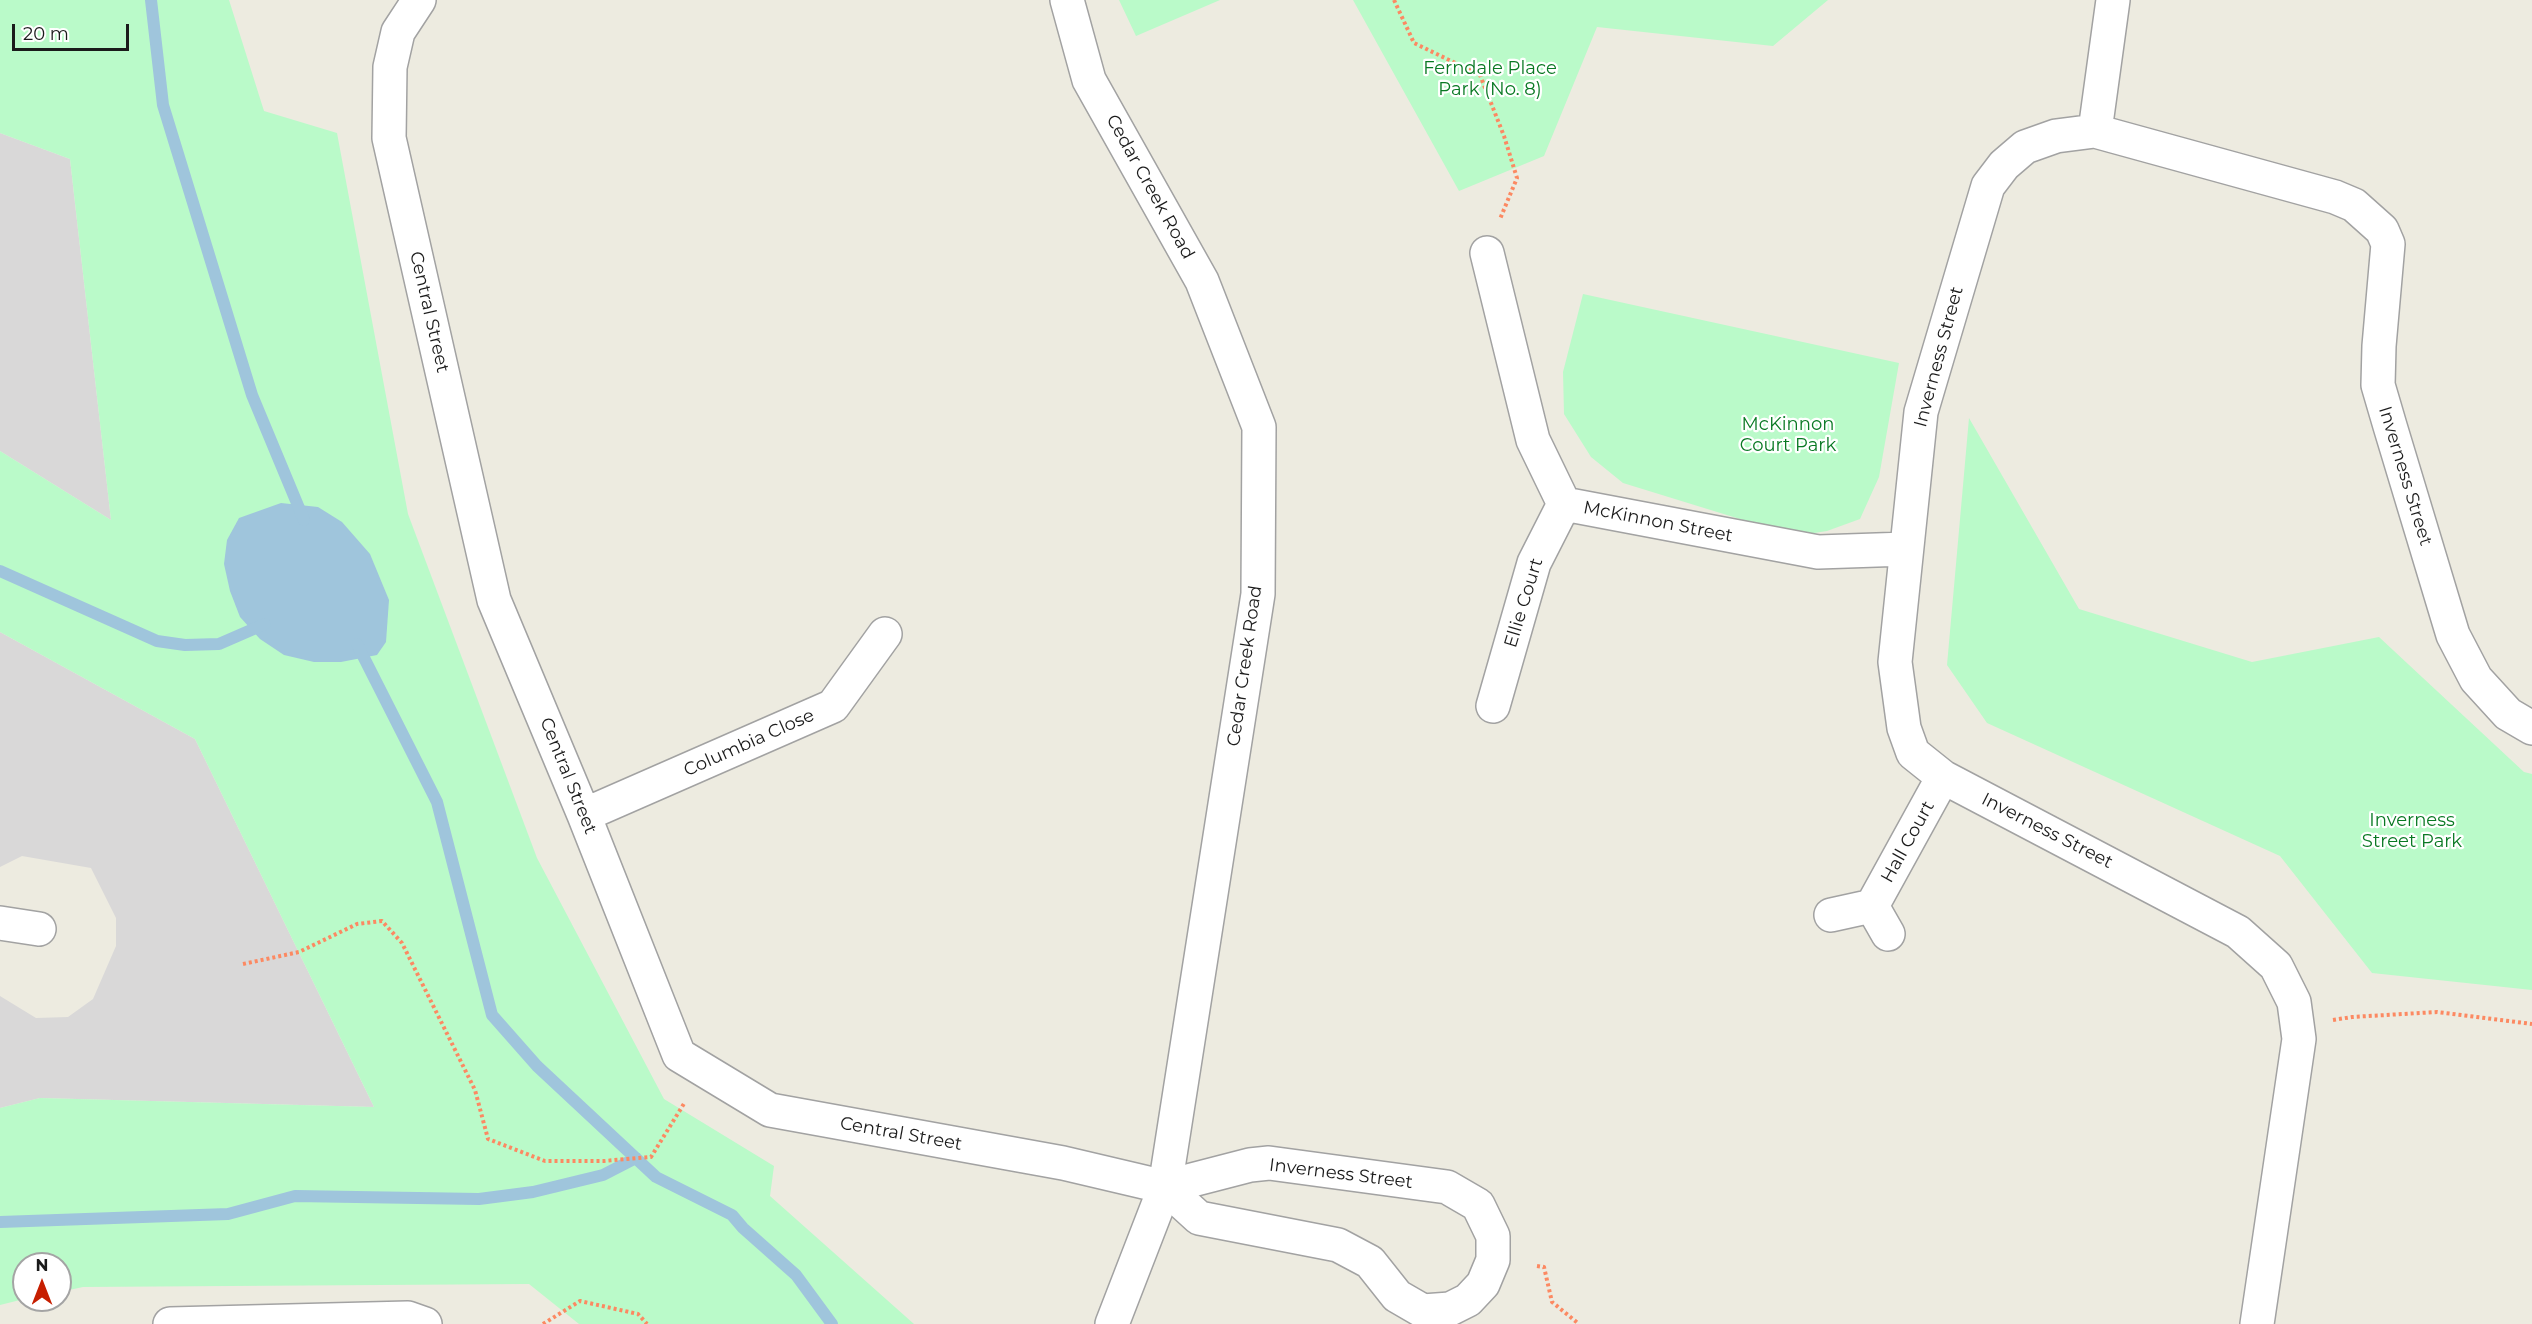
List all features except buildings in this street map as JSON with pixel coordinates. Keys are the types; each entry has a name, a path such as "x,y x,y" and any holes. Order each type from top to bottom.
{"street":[{"name":"Central Street","path":"419,0 398,32 390,67 389,138 494,600 584,815 679,1055 770,1110 1063,1163 1165,1187"},
{"name":"Cedar Creek Road","path":"1066,0 1089,80 1202,281 1259,427 1258,594 1165,1187 1112,1324"},
{"path":"2096,131 2113,0"},
{"name":"Inverness Street","path":"2256,1324 2299,1039 2294,1002 2276,966 2238,932 1943,777 1913,753 1904,728 1895,662 1921,412 1988,186 2004,165 2025,147 2056,136 2096,131 2335,197 2354,205 2382,230 2388,244 2378,385 2400,459 2453,635 2476,679 2508,714 2532,729"},
{"name":"McKinnon Street","path":"1486,253 1533,440 1564,504 1818,552 1906,549"},
{"name":"Ellie Court","path":"1493,706 1534,563 1564,504"},
{"name":"Columbia Close","path":"584,815 833,706 885,634"},
{"name":"Hall Court","path":"1872,906 1943,777"},
{"path":"1831,915 1872,906 1888,934"},
{"path":"0,923 39,929"},
{"name":"Inverness Street","path":"1269,1163 1447,1187 1478,1205 1494,1236 1494,1260 1483,1284 1468,1300 1450,1309 1421,1317 1397,1296 1370,1262 1338,1245 1199,1218 1165,1187 1250,1164 1269,1163"},
{"path":"170,1324 408,1318 425,1324"}],"path":[{"path":"1394,0 1414,44 1480,75 1504,136 1516,178 1486,253"},
{"path":"243,964 299,952 357,924 382,921 402,943 475,1090 488,1139 546,1161 604,1161 651,1157 705,1071"},
{"path":"2297,1027 2352,1017 2438,1012 2532,1024"},
{"path":"1537,1266 1544,1267 1552,1302 1579,1324"},
{"path":"543,1324 579,1301 638,1314 647,1324"}],"shaded area":[{"path":"0,133 70,159 111,520 0,451"},
{"path":"0,632 195,739 374,1107 40,1098 0,1108 0,996 36,1018 68,1017 93,999 116,946 116,918 91,868 22,856 0,867"}],"green space":[{"path":"0,0 229,0 264,111 337,133 408,514 537,858 664,1099 774,1166 770,1196 914,1324 579,1324 529,1284 83,1287 72,1289 72,1252 12,1252 12,1302 0,1305 0,1108 40,1098 374,1107 195,739 0,632 0,451 111,520 70,159 0,133"},
{"path":"1119,0 1220,0 1136,36"},
{"name":"Ferndale Place Park (No. 8)","path":"1353,0 1828,0 1773,46 1597,27 1544,156 1459,191"},
{"name":"McKinnon Court Park","path":"1583,294 1899,363 1879,477 1860,519 1827,531 1795,536 1623,483 1591,457 1564,414 1563,372"},
{"name":"Inverness Street Park","path":"1969,418 2079,609 2252,662 2379,637 2524,772 2532,774 2532,990 2372,973 2280,856 1987,723 1947,665"}],"water":[{"path":"281,503 318,507 342,522 370,554 389,600 386,642 377,655 341,662 314,662 284,655 260,639 240,617 230,591 224,564 227,540 239,518"}],"waterway":[{"path":"151,0 163,105 252,395 304,520"},
{"path":"0,571 157,641 185,645 219,644 265,624"},
{"path":"357,644 437,802 492,1015 537,1066 656,1177 732,1215 743,1228 796,1275 832,1324"},
{"path":"0,1222 228,1214 295,1196 479,1199 533,1192 603,1175 636,1158"}]}
